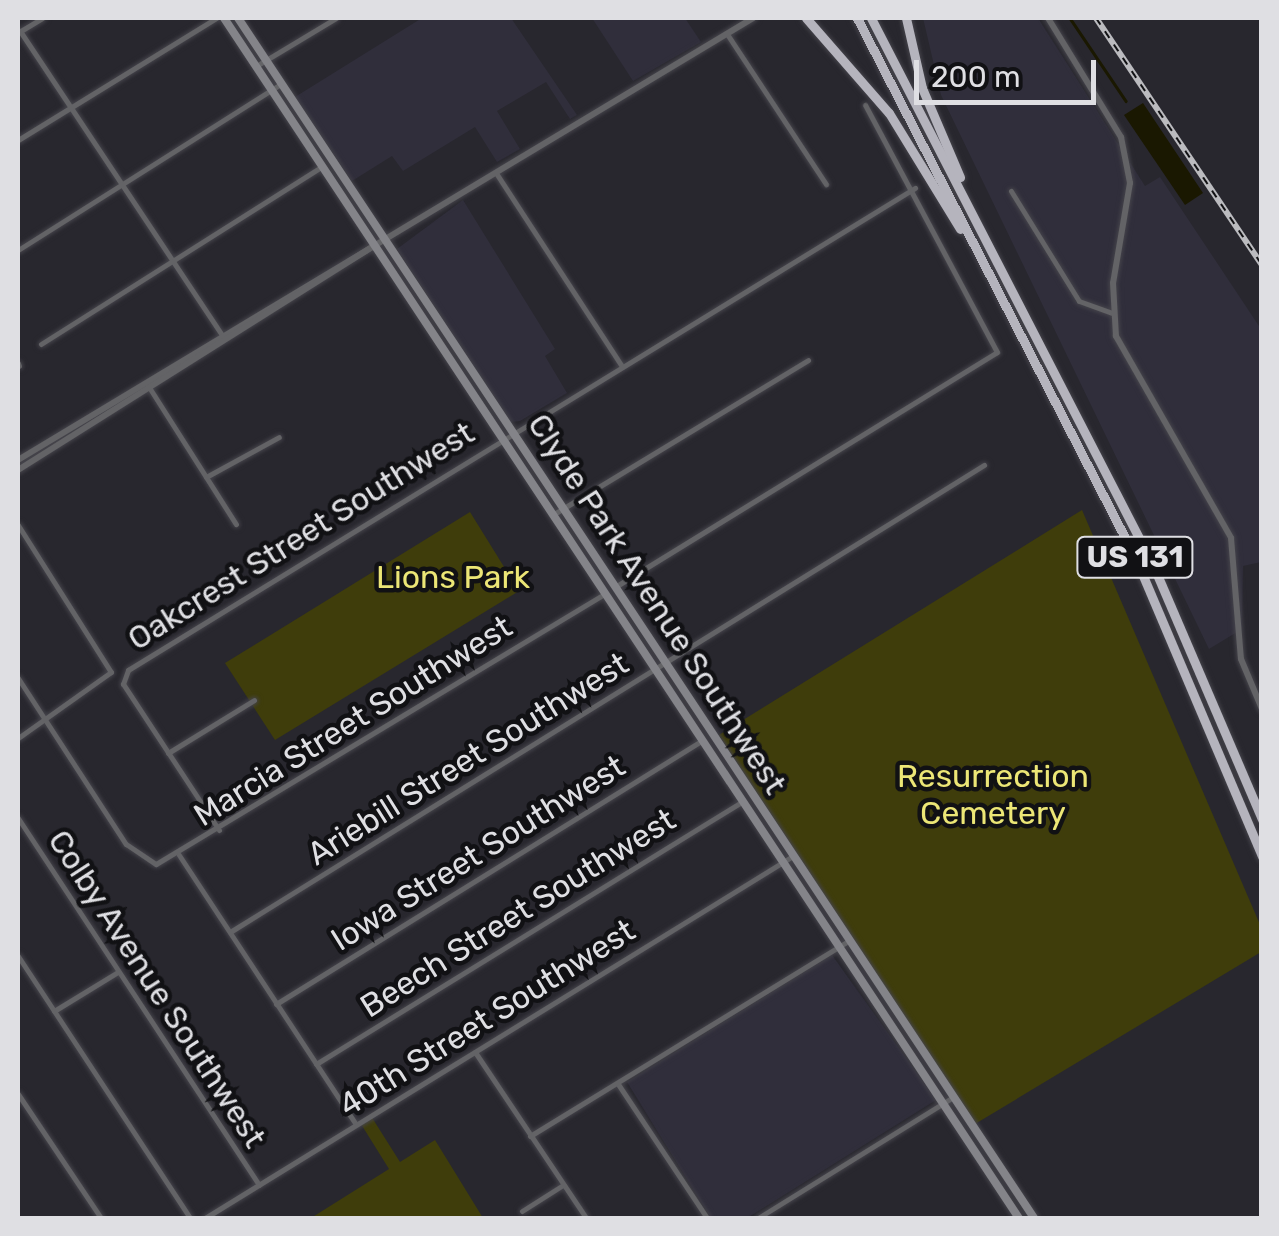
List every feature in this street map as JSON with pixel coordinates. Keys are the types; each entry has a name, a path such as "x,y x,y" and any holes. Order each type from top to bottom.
{"highway":[{"path":"806,18 889,112 986,268"},
{"name":"US 131","path":"857,18 1144,577 1262,856"},
{"name":"US 131","path":"871,18 1166,592 1262,819"},
{"path":"906,18 922,88 986,240"}],"main road":[{"name":"Clyde Park Avenue Southwest","path":"220,18 323,166 1020,1218"},
{"name":"Clyde Park Avenue Southwest","path":"238,18 1034,1218"}],"street":[{"path":"42,18 19,32 224,337"},
{"path":"18,140 220,18"},
{"path":"256,66 336,18"},
{"path":"18,470 375,244 753,18"},
{"path":"1048,18 1127,155 1130,207 1112,313 1128,370 1231,538 1242,659 1262,710"},
{"path":"727,34 826,184"},
{"path":"18,250 282,83"},
{"path":"865,105 915,188"},
{"path":"41,344 323,166"},
{"path":"496,173 622,366"},
{"name":"Marcia Street Southwest","path":"46,721 138,858 156,864 180,855 997,352 915,188"},
{"name":"Oakcrest Street Southwest","path":"168,753 123,676 915,188"},
{"path":"1011,191 1079,302 1112,313"},
{"path":"554,514 808,360"},
{"path":"18,460 148,386"},
{"path":"148,386 236,524"},
{"path":"206,477 279,436"},
{"name":"Ariebill Street Southwest","path":"230,932 984,466"},
{"name":"Oakcrest Street Southwest","path":"18,525 108,661 109,678 18,738"},
{"path":"18,678 46,721"},
{"path":"219,830 168,753 254,700"},
{"name":"Iowa Street Southwest","path":"276,1004 703,740"},
{"name":"Beech Street Southwest","path":"316,1064 743,801"},
{"name":"Colby Avenue Southwest","path":"18,818 259,1184"},
{"path":"180,855 356,1125"},
{"name":"40th Street Southwest","path":"204,1218 793,856"},
{"path":"530,1136 848,940"},
{"path":"18,956 190,1218"},
{"path":"54,1011 118,972"},
{"path":"475,1052 586,1218"},
{"path":"618,1084 707,1218"},
{"path":"18,1094 100,1218"},
{"path":"758,1218 953,1098"},
{"path":"522,1211 563,1185"}],"shaded area":[{"path":"422,18 511,18 577,115 570,119 546,82 497,111 520,149 497,162 475,127 403,171 392,156 352,181 295,97"},
{"path":"592,18 685,18 701,42 633,81"},
{"path":"923,18 1038,18 1145,186 1160,177 1261,329 1261,562 1243,566 1242,629 1209,649 941,95"},
{"path":"1143,103 1203,193 1185,205 1124,115"},
{"path":"463,200 555,349 545,356 567,393 520,421 510,422 397,249"},
{"path":"832,955 936,1100 747,1218 711,1218 627,1082"}],"green space":[{"name":"Resurrection Cemetery","path":"1082,510 1261,927 1261,952 975,1124 719,735"},
{"name":"Lions Park","path":"470,512 519,591 275,740 225,663"},
{"path":"371,1116 400,1162 435,1140 483,1218 311,1218 389,1169 361,1124"}],"waterway":[{"path":"1070,18 1126,101"}],"railway":[{"path":"1096,18 1262,265"}]}
